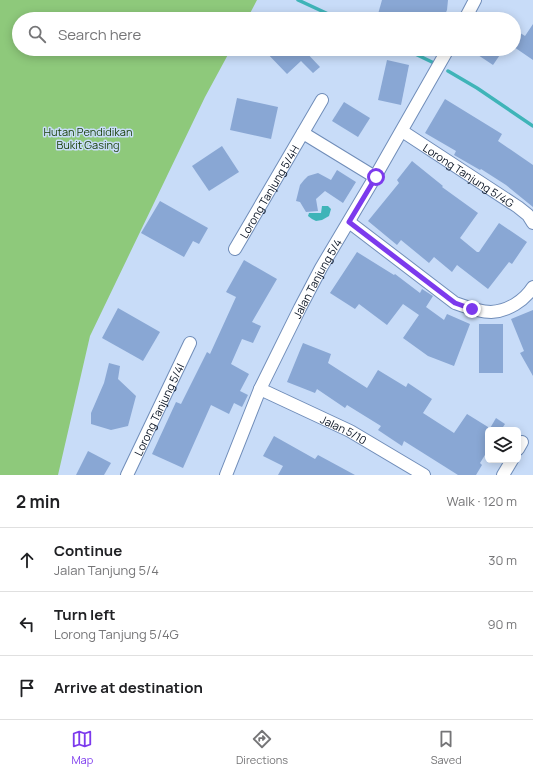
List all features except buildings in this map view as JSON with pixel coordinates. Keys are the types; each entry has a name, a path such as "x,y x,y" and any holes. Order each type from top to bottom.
{"street":[{"path":"469,12 476,0"},
{"name":"Jalan Tanjung 5/4","path":"226,475 260,388 300,308 321,268 376,177 444,56"},
{"name":"Lorong Tanjung 5/4H","path":"235,249 322,100"},
{"name":"Lorong Tanjung 5/4G","path":"402,131 518,207 528,215 533,223"},
{"name":"Lorong Tanjung 5/4H","path":"303,133 376,177"},
{"path":"349,222 455,303 466,307 492,312 508,308 522,301 533,287"},
{"name":"Lorong Tanjung 5/4I","path":"127,475 190,343"},
{"name":"Jalan 5/10","path":"260,388 350,431 419,473"},
{"path":"503,475 510,463"}],"green space":[{"name":"Hutan Pendidikan Bukit Gasing","path":"0,0 257,0 251,12 12,12 12,56 227,56 205,97 90,336 58,475 0,475"}],"shaded area":[{"path":"322,206 328,206 331,209 329,216 322,220 316,221 308,216 309,213 321,213"}],"waterway":[{"path":"298,0 324,12"},
{"path":"420,56 434,63"},
{"path":"448,71 477,88 533,126"}],"route":[{"path":"376,177 349,222 455,303 472,309"}]}
